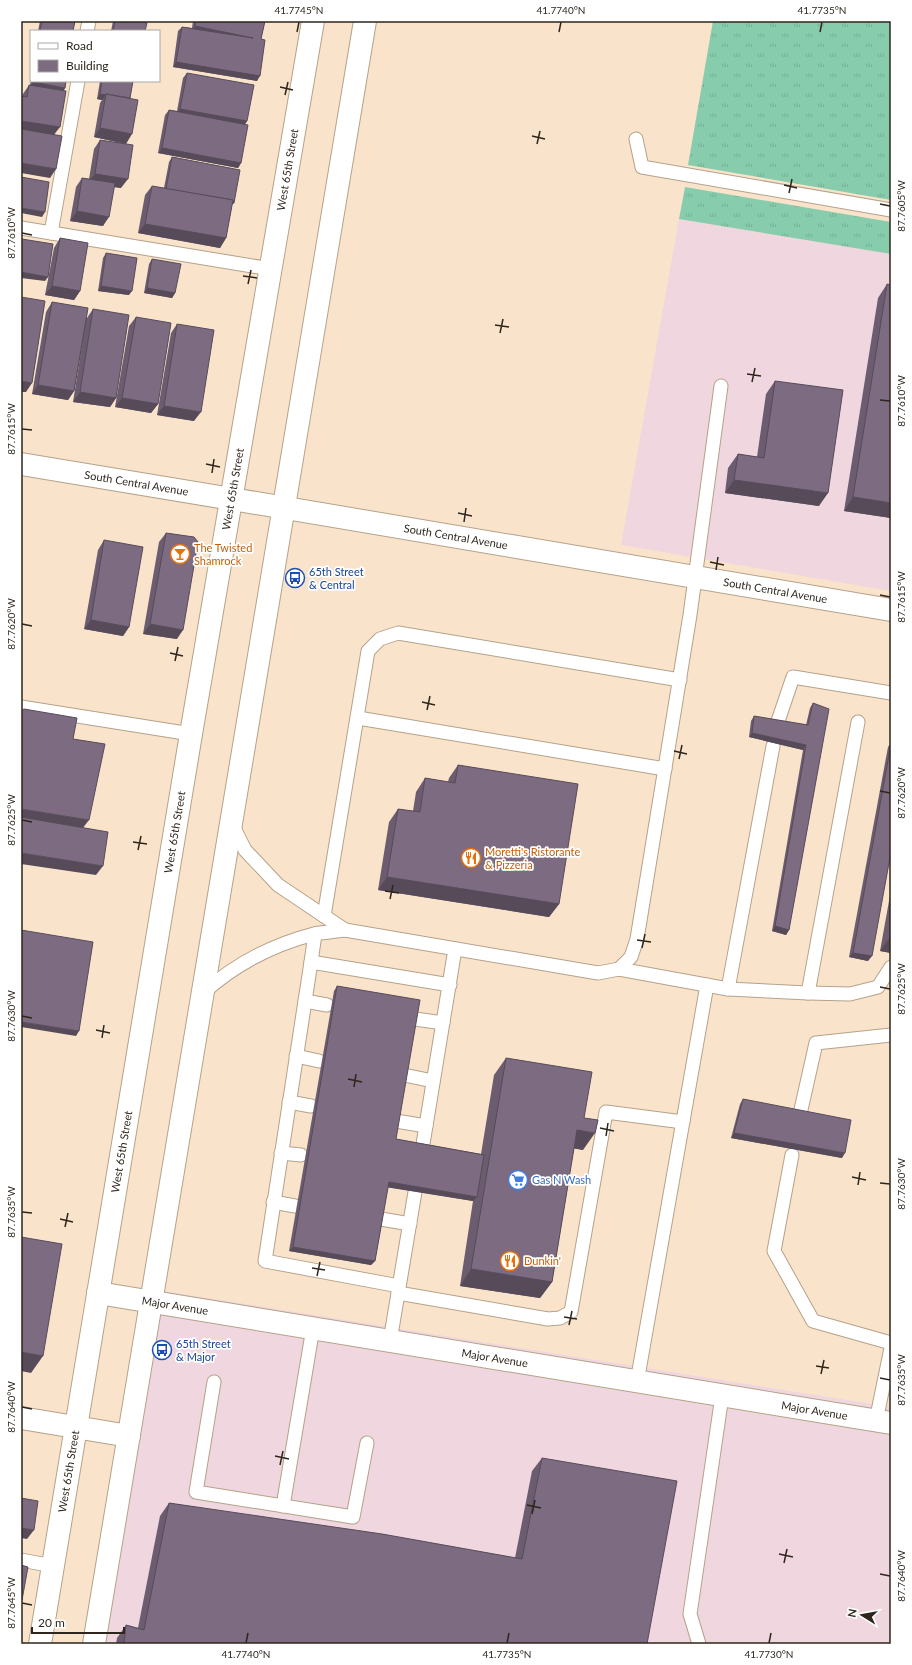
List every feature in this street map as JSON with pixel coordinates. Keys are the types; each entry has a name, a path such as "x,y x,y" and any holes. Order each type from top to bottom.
{"street":[{"name":"West 65th Street","path":"40,1644 191,734 313,21"},
{"path":"94,1644 365,21"},
{"name":"South Central Avenue","path":"21,464 891,610"},
{"name":"Major Avenue","path":"98,1293 883,1422"},
{"path":"21,1418 129,1436"}],"lane":[{"path":"51,233 78,82"},
{"path":"636,139 642,167 891,210"},
{"path":"21,228 271,269"},
{"path":"619,969 631,957 637,939 680,680 721,386"},
{"path":"324,916 368,651 380,639 398,633 680,680"},
{"path":"776,727 793,678 891,693"},
{"path":"21,707 191,734"},
{"path":"358,718 665,769"},
{"path":"808,993 858,722"},
{"path":"728,989 773,746"},
{"path":"232,823 245,850 278,885 344,930"},
{"path":"203,993 220,977 267,950 315,934 344,930 598,973 619,969 728,989 850,994 878,987 891,967"},
{"path":"315,934 265,1261 399,1290 548,1318 560,1318 571,1312 606,1112 683,1122"},
{"path":"422,1150 456,949"},
{"path":"311,962 450,985"},
{"path":"637,1382 707,985"},
{"path":"305,1001 327,1005"},
{"path":"415,1018 443,1023"},
{"path":"800,1114 816,1043 891,1035"},
{"path":"296,1056 319,1061"},
{"path":"404,1076 433,1081"},
{"path":"289,1102 311,1106"},
{"path":"396,1121 426,1126"},
{"path":"281,1153 301,1155"},
{"path":"792,1155 774,1251 812,1321 891,1343"},
{"path":"390,1341 415,1192"},
{"path":"273,1202 295,1206"},
{"path":"382,1219 410,1224"},
{"path":"283,1506 313,1328"},
{"path":"883,1422 891,1348"},
{"path":"214,1382 196,1492 353,1517 367,1443"},
{"path":"699,1644 690,1614 722,1396"},
{"path":"21,1560 53,1566"}],"shaded area":[{"path":"679,219 891,254 891,591 621,545"},
{"path":"145,1288 891,1407 891,1644 87,1644"}],"green space":[{"path":"713,21 891,21 891,200 688,165"},
{"path":"685,187 891,222 891,254 679,219"}],"building":[{"path":"42,21 75,21 73,30 40,30"},
{"path":"115,21 136,21 147,23 145,30 113,30"},
{"path":"196,21 265,21 261,39 265,40 260,76 176,62 182,27 253,38 195,26"},
{"path":"187,73 254,85 247,121 180,109"},
{"path":"33,82 66,82 65,88"},
{"path":"102,82 133,82 130,98 100,94"},
{"path":"29,85 66,91 60,127 21,121 21,96 27,97"},
{"path":"106,94 138,100 132,134 100,128"},
{"path":"169,110 248,125 241,163 162,148"},
{"path":"21,129 62,136 56,169 21,163"},
{"path":"100,140 133,145 128,179 95,174"},
{"path":"172,157 240,170 234,203 233,200 166,189"},
{"path":"21,177 49,182 45,212 21,208"},
{"path":"82,178 115,183 109,217 77,211"},
{"path":"152,186 233,200 226,238 145,224"},
{"path":"60,238 88,243 80,291 52,286"},
{"path":"22,239 53,244 48,277 21,272"},
{"path":"106,253 137,258 132,291 101,286"},
{"path":"152,259 181,264 175,293 147,288"},
{"path":"887,284 891,285 891,503 853,497"},
{"path":"21,297 45,301 32,383 21,381"},
{"path":"52,302 88,308 74,391 38,385"},
{"path":"93,309 129,315 116,398 80,392"},
{"path":"136,317 171,323 158,404 122,398"},
{"path":"177,324 214,330 201,412 164,406"},
{"path":"775,381 843,390 828,493 734,480 738,454 764,458"},
{"path":"166,533 194,537 198,542 183,630 150,624"},
{"path":"104,540 143,547 129,627 91,620"},
{"path":"813,703 829,709 789,930 775,926 806,745 752,733 754,716 808,725"},
{"path":"24,709 77,718 73,739 105,744 89,820 21,809 21,711"},
{"path":"891,744 891,852 872,956 853,953"},
{"name":"Moretti's Ristorante & Pizzeria","path":"458,765 578,784 559,904 387,877 398,809 420,812 425,778 455,783"},
{"path":"21,817 108,832 103,866 21,853"},
{"path":"21,930 93,942 79,1031 21,1022"},
{"path":"337,986 420,1000 396,1139 484,1155 477,1197 389,1182 375,1261 293,1247"},
{"name":"Gas N Wash","path":"506,1058 592,1072 584,1118 598,1120 595,1133 577,1130 552,1282 471,1269"},
{"path":"743,1099 851,1120 845,1153 734,1133"},
{"path":"21,1237 62,1244 43,1356 21,1352"},
{"path":"542,1458 677,1481 647,1644 124,1644 126,1625 144,1630 169,1503 382,1534 522,1559"},
{"path":"21,1498 38,1501 34,1530 21,1528"},
{"path":"21,1565 28,1567 22,1600 21,1600"}],"place":[{"name":"The Twisted Shamrock","path":"180,554"},
{"name":"65th Street & Central","path":"295,578"},
{"name":"Moretti's Ristorante & Pizzeria","path":"471,858"},
{"name":"Gas N Wash","path":"518,1180"},
{"name":"Dunkin'","path":"510,1261"},
{"name":"65th Street & Major","path":"162,1350"}]}
